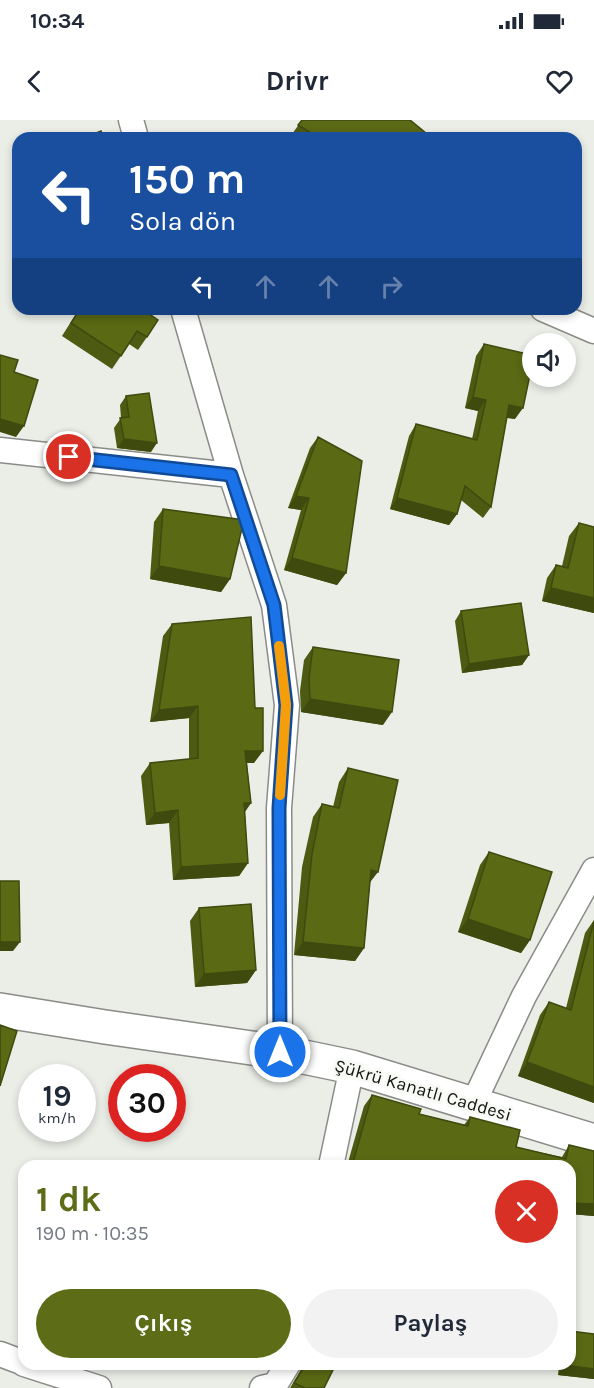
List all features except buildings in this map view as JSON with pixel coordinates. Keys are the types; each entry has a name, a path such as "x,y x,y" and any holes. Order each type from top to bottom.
{"street":[{"path":"185,315 231,475 274,605 286,705 279,808 280,1052"},
{"path":"557,315 594,331"},
{"path":"0,450 231,475"},
{"path":"473,1104 524,996 594,870"},
{"name":"Şükrü Kanatlı Caddesi","path":"0,1010 280,1052 352,1067 594,1141"},
{"path":"332,1160 352,1067"},
{"path":"0,1354 18,1361"},
{"path":"45,1370 99,1388"},
{"path":"262,1388 275,1385 284,1370"}],"slow traffic":[{"path":"279,646 286,705 280,795"}],"route":[{"path":"69,457 231,475 274,605 286,705 279,808 280,1052"}]}
